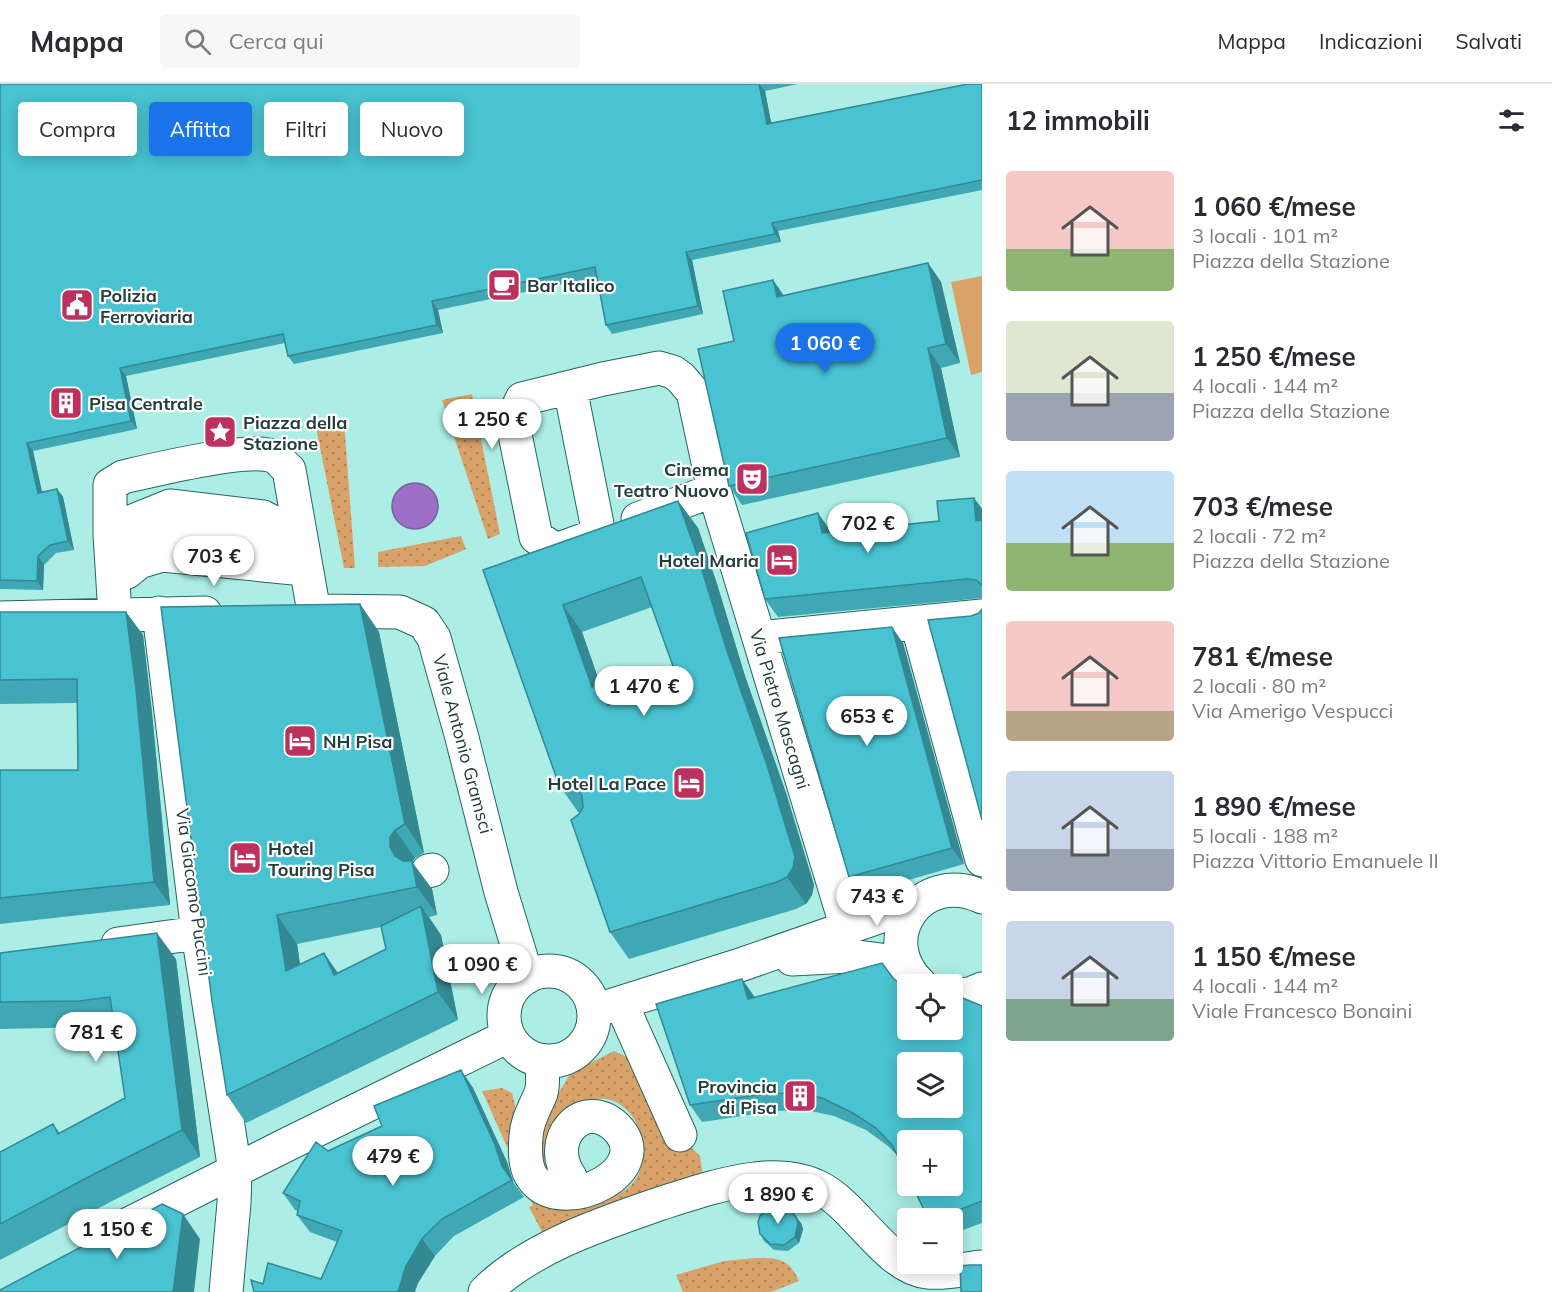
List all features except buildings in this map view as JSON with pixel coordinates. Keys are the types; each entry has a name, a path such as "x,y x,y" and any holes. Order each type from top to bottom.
{"street":[{"path":"658,368 673,372 693,392 714,490 556,550 536,537 512,420 522,399 658,368"},
{"path":"570,388 599,534"},
{"path":"115,615 110,485 123,477 225,456 242,455 274,456 289,470 314,612 282,612"},
{"name":"Via Pietro Mascagni","path":"714,490 847,927"},
{"path":"114,583 133,521 170,506 263,517 284,528 295,542 307,569"},
{"path":"114,583 139,562 162,555 307,569"},
{"path":"0,618 237,612"},
{"name":"Viale Antonio Gramsci","path":"314,612 400,612 423,623 434,638 501,892 527,976"},
{"name":"Via Giacomo Puccini","path":"159,614 209,915 235,1170 226,1292"},
{"path":"759,638 982,616"},
{"path":"680,1135 607,1007 568,975 547,971 527,976 514,988 504,1011 508,1036 520,1051 530,1058 554,1062 567,1058 579,1050 607,1007 737,966 916,904 943,890 980,884 917,622"},
{"path":"912,974 900,948 907,917 916,904"},
{"path":"90,948 209,915"},
{"path":"737,966 828,956 850,956 912,974"},
{"path":"101,1239 235,1170 508,1036"},
{"path":"542,1061 542,1091 529,1119 525,1144 528,1166 535,1181 543,1187 561,1193 587,1190 603,1183 620,1170 626,1157 625,1145 618,1130 612,1125 594,1118 579,1119 568,1129 561,1143 564,1167 570,1177"},
{"path":"485,1292 532,1257 589,1230 677,1198 724,1184 757,1178 791,1179 818,1187 846,1208 897,1259 911,1267 921,1282 982,1267"}],"shaded area":[{"path":"982,276 982,372 971,375 951,282"},
{"path":"472,394 500,534 488,539 442,400"},
{"path":"344,421 355,568 344,568 316,427"},
{"path":"415,483 431,490 438,506 431,522 415,529 399,522 392,506 399,490"},
{"path":"461,536 466,549 425,566 378,567 378,552"},
{"path":"614,1051 627,1057 659,1121 700,1156 703,1176 609,1205 542,1232 529,1207 533,1205 482,1091 502,1088 512,1093 515,1106 513,1118 546,1204 569,1208 588,1204 623,1191 636,1178 641,1166 642,1140 631,1115 622,1106 607,1099 590,1100 569,1107 558,1119 547,1163 544,1165 540,1158 538,1136 548,1111 571,1073"},
{"path":"755,1258 782,1261 791,1268 799,1281 771,1292 683,1292 676,1275 724,1261"}],"place":[{"name":"Bar Italico","path":"504,285"},
{"name":"Polizia Ferroviaria","path":"77,305"},
{"name":"Pisa Centrale","path":"66,403"},
{"name":"Piazza della Stazione","path":"220,432"},
{"name":"Cinema Teatro Nuovo","path":"752,479"},
{"name":"Hotel Maria","path":"782,560"},
{"name":"NH Pisa","path":"300,741"},
{"name":"Hotel La Pace","path":"689,783"},
{"name":"Hotel Touring Pisa","path":"245,858"},
{"name":"Provincia di Pisa","path":"800,1096"}]}
